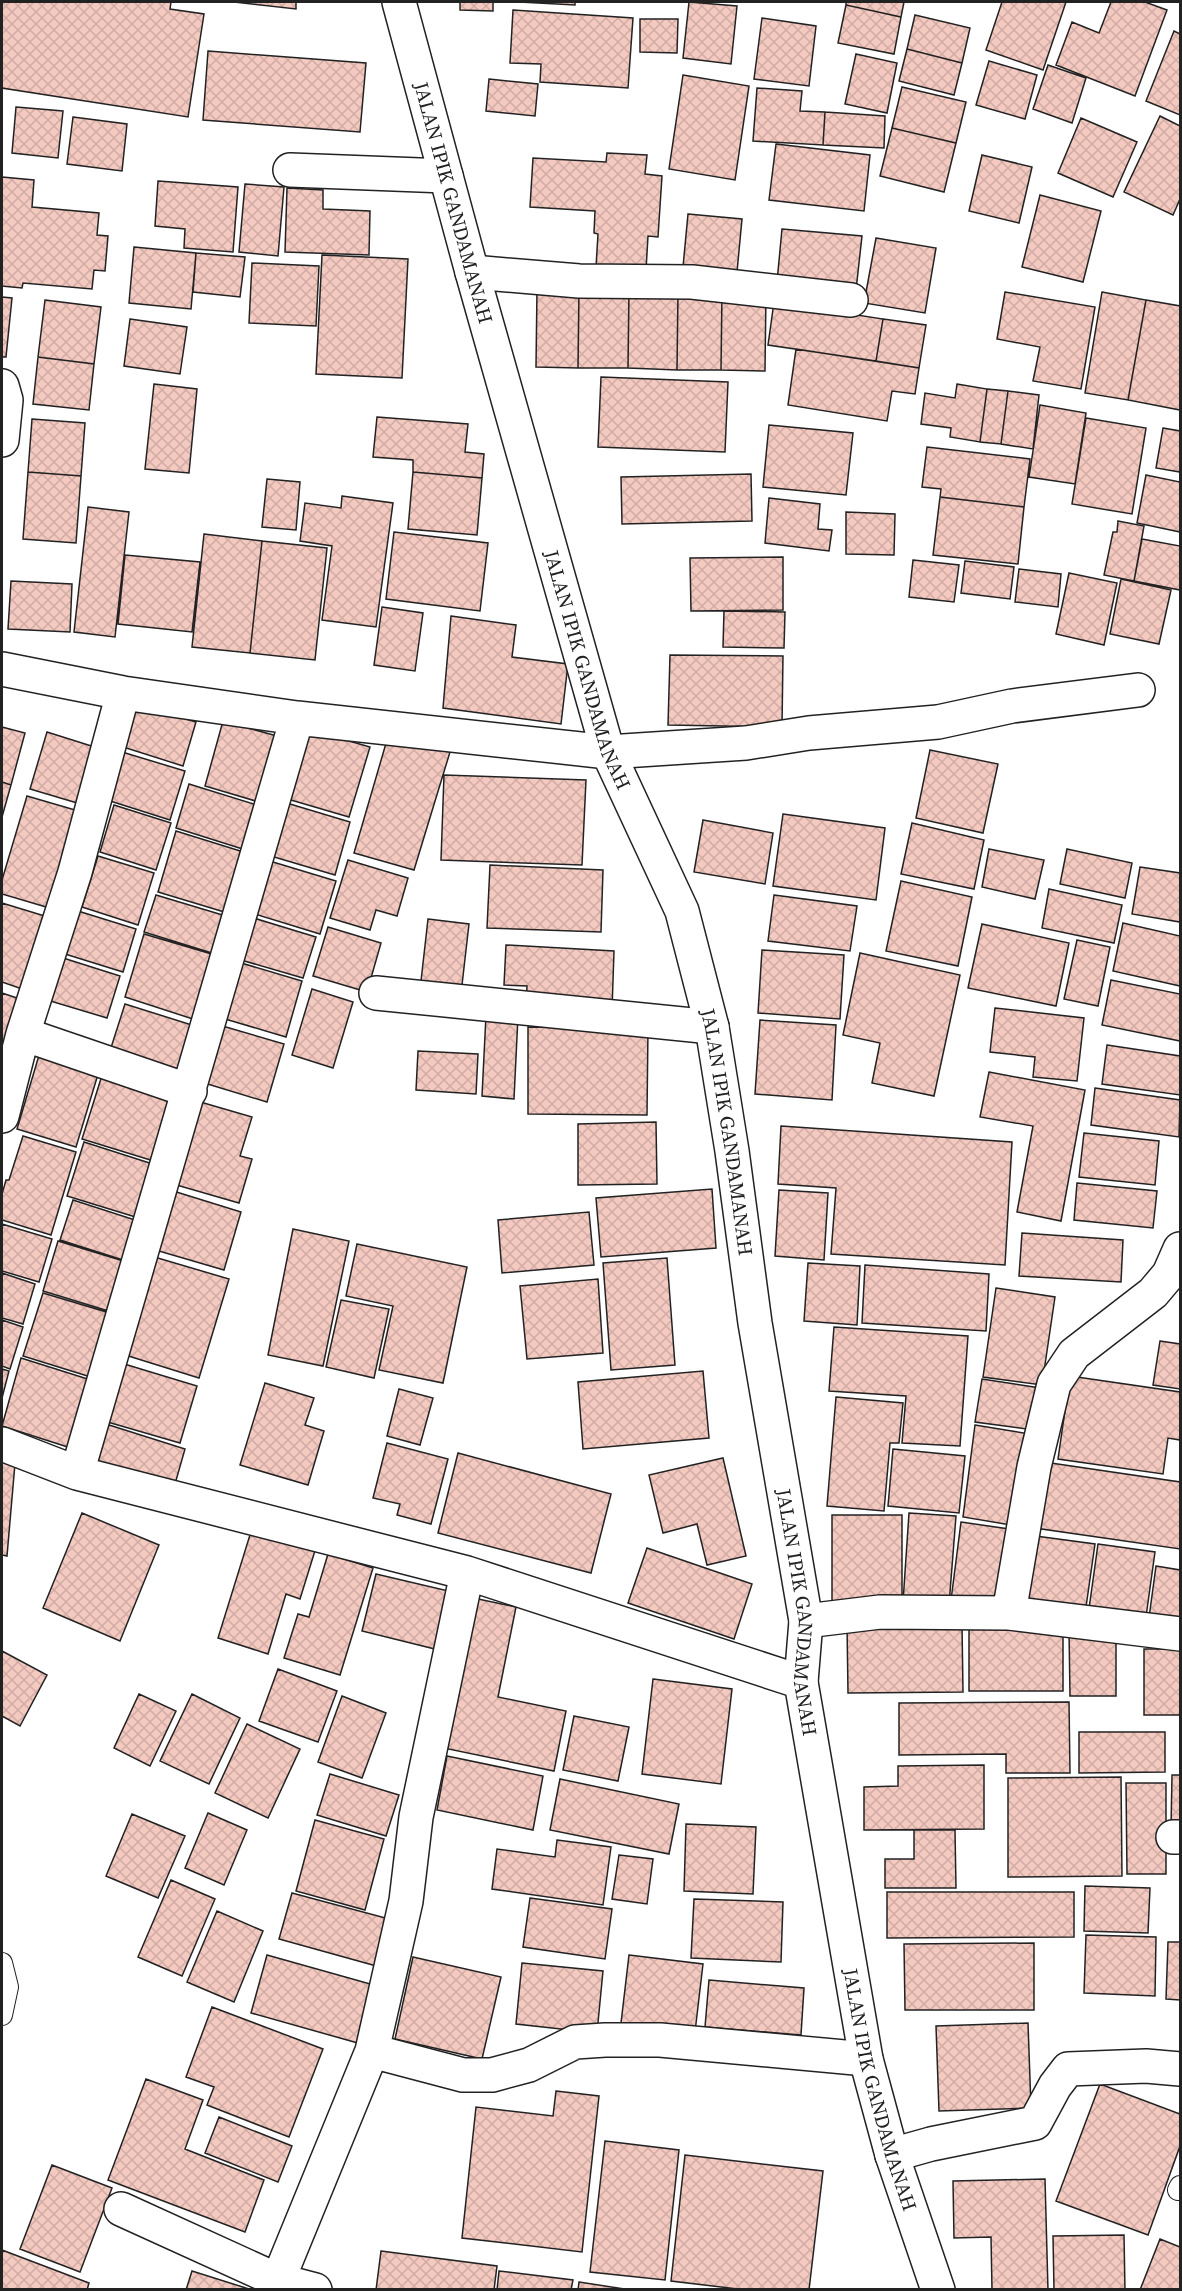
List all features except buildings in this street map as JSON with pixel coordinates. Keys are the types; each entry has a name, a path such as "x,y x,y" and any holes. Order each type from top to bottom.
{"street":[{"name":"JALAN IPIK GANDAMANAH","path":"399,2 472,272 608,752 681,911 712,1027 756,1323 806,1621 801,1682 866,2059 892,2155 938,2289"},
{"path":"290,170 446,176"},
{"path":"472,272 579,281 692,282 851,300"},
{"path":"2,386 6,400 2,440"},
{"path":"2,669 123,693 297,718 608,752 746,742 809,733 938,722 1012,705 1138,690"},
{"path":"2,1116 23,1034 75,872 123,693"},
{"path":"77,1473 297,718"},
{"path":"376,993 712,1027"},
{"path":"23,1034 190,1091"},
{"path":"1009,1613 1034,1467 1054,1384 1074,1354 1153,1293 1169,1274 1180,1249"},
{"path":"2,1444 77,1473 466,1573 801,1682"},
{"path":"275,2285 372,2051 406,1901 416,1817 466,1573"},
{"path":"806,1621 880,1612 1009,1613 1180,1634"},
{"path":"372,2051 463,2075 492,2075 529,2065 575,2042 605,2040 660,2040 866,2059"},
{"path":"892,2155 931,2144 1035,2123 1055,2086 1068,2069 1146,2066 1180,2069"},
{"path":"121,2209 275,2285 315,2289"}],"lane":[{"path":"2,1963 8,1987 2,2015"}]}
